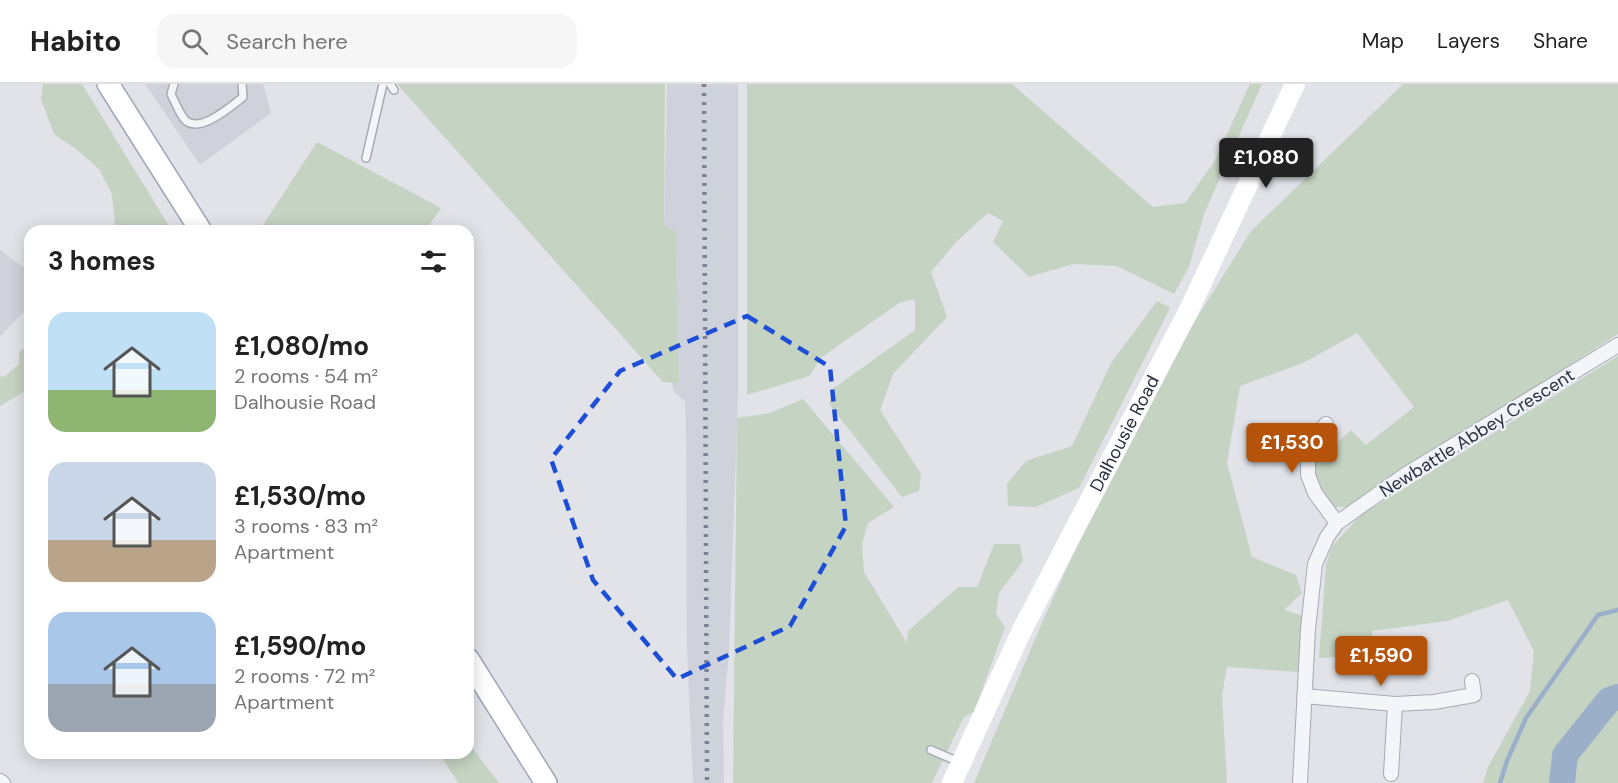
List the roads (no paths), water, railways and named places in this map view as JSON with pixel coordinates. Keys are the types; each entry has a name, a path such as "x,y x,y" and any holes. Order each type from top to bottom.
{"main road":[{"path":"108,84 197,225"},
{"name":"Dalhousie Road","path":"952,783 1022,630 1205,277 1295,84"},
{"path":"474,668 546,783"}],"street":[{"name":"Newbattle Abbey Crescent","path":"1300,783 1304,696 1315,564 1327,537 1337,523 1404,475 1618,345"},
{"path":"1326,424 1308,445 1308,475 1315,493 1337,523"},
{"path":"1304,696 1395,704 1434,702 1474,695 1472,681"},
{"path":"1391,774 1395,704"}],"lane":[{"path":"174,84 171,94 182,116 187,122 195,125 204,124 243,97 242,84"},
{"path":"366,158 383,84"},
{"path":"931,750 962,763"}],"waterway":[{"path":"1500,783 1526,718 1598,615 1618,610"},
{"path":"1562,783 1565,755 1609,700 1618,697"}],"railway":[{"path":"704,84 707,783"}]}
